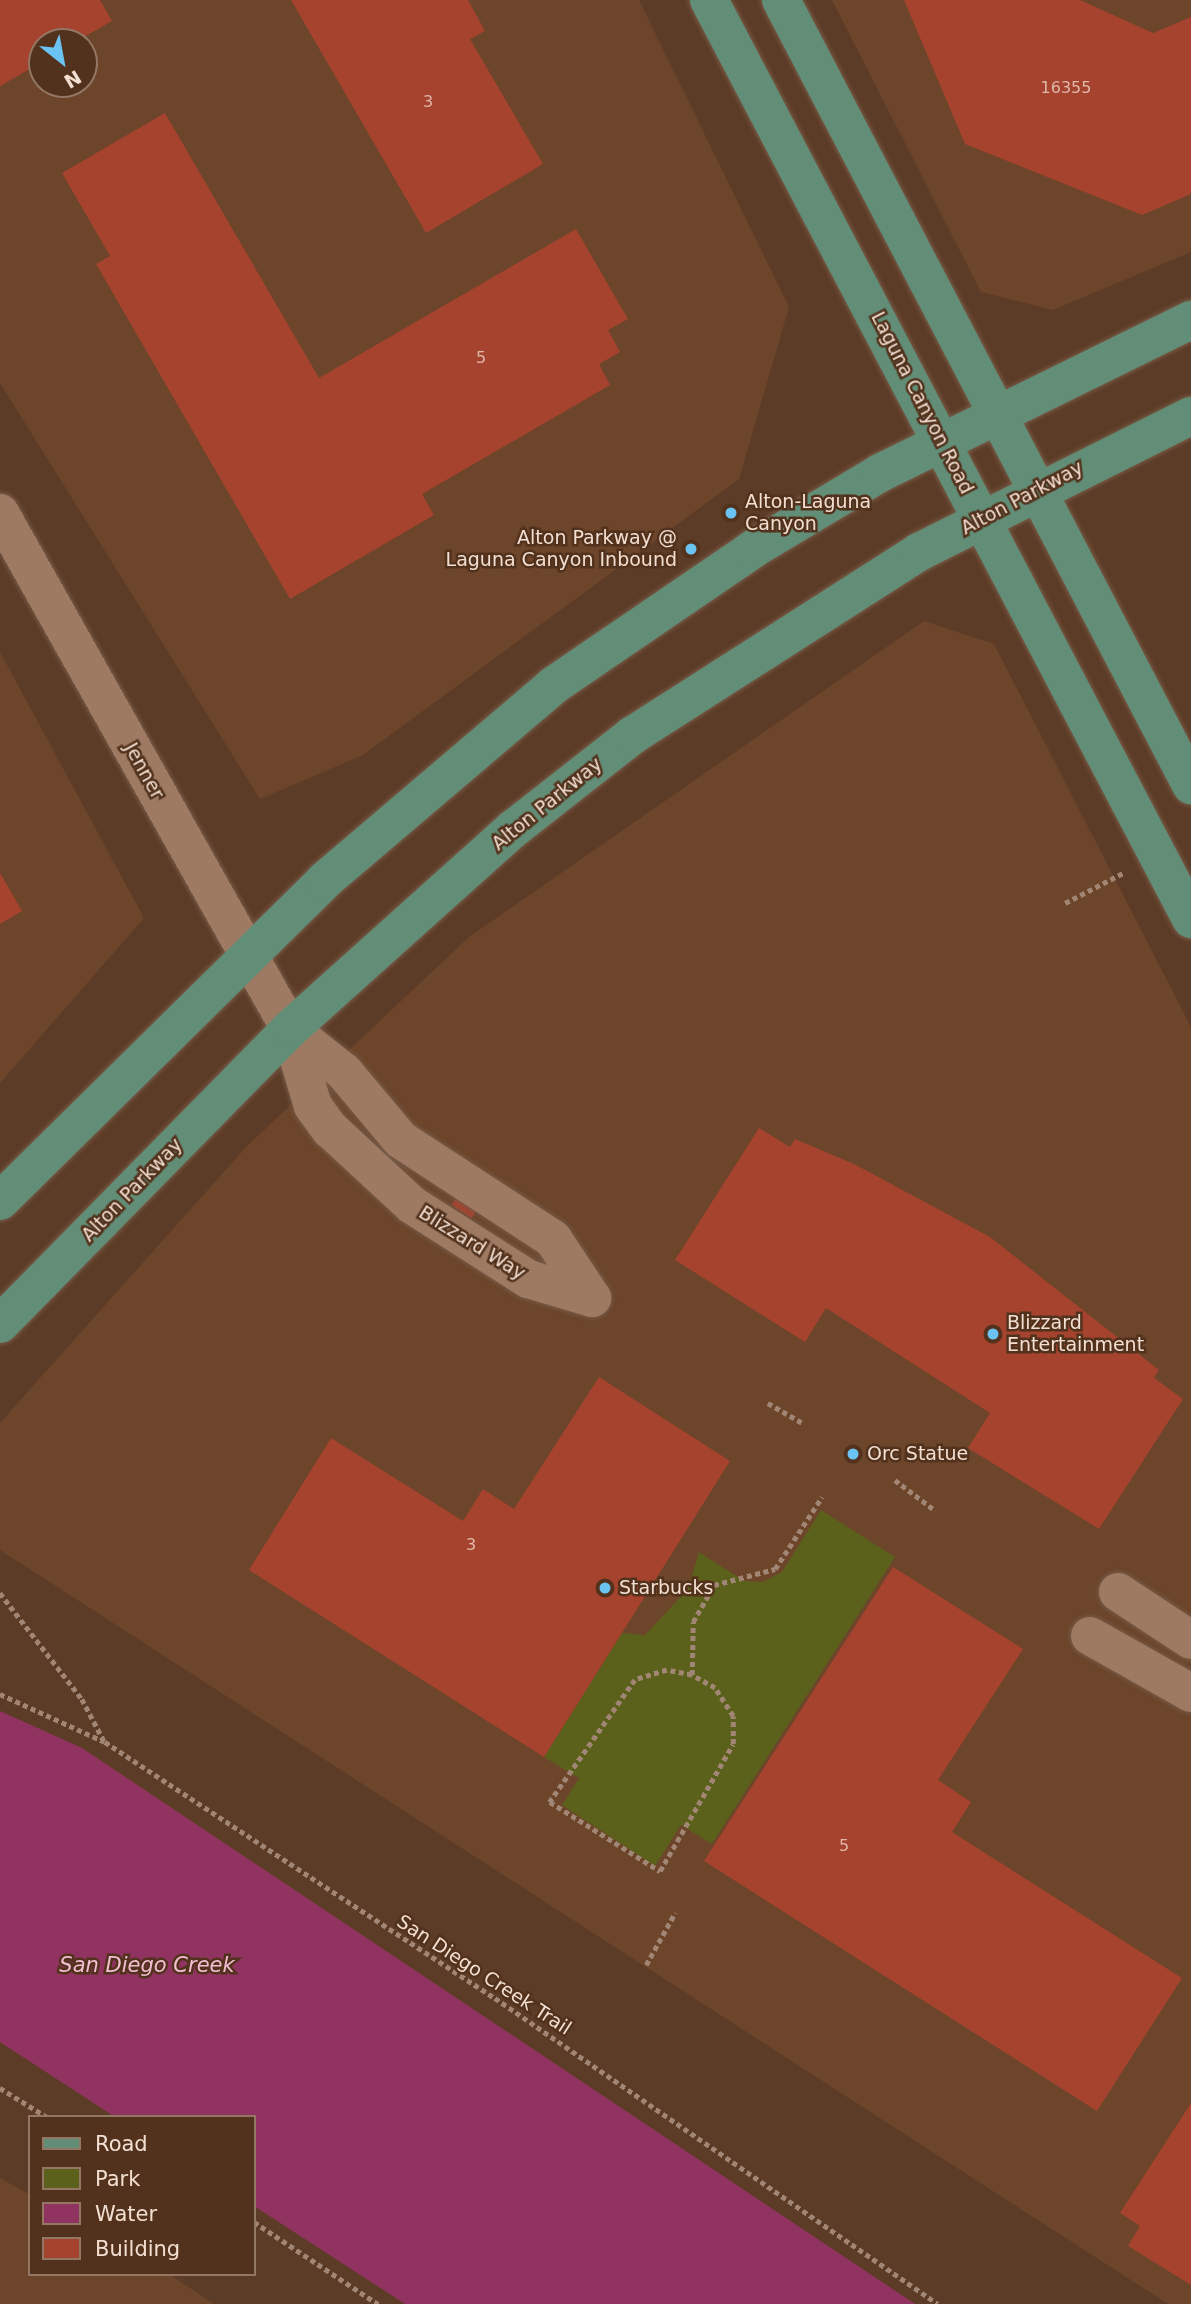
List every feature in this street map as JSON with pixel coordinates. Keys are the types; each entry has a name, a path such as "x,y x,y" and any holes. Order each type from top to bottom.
{"main road":[{"name":"Laguna Canyon Road","path":"709,0 943,441 1191,919"},
{"path":"781,0 1191,785"},
{"path":"0,1201 248,957 409,804 554,685 753,549 996,413 1191,320"},
{"name":"Alton Parkway","path":"0,1324 290,1029 513,830 633,735 823,609 1037,490 1191,416"}],"street":[{"name":"Jenner","path":"0,513 290,1029"},
{"name":"Blizzard Way","path":"290,1029 344,1072 401,1140 553,1239 592,1298 528,1279 382,1184 313,1106 290,1029"},
{"path":"1118,1592 1191,1640"},
{"path":"1090,1636 1191,1693"}],"path":[{"path":"1065,903 1125,872"},
{"path":"768,1403 802,1423"},
{"path":"895,1480 936,1511"},
{"path":"692,1675 693,1622 714,1585 775,1569 822,1497"},
{"path":"0,1593 82,1699 105,1742"},
{"path":"667,1670 692,1675 715,1688 733,1716 733,1744 660,1871 550,1802 635,1680 667,1670"},
{"name":"San Diego Creek Trail","path":"0,1694 105,1742 517,2012 938,2304"},
{"path":"646,1965 675,1913"},
{"path":"0,2088 44,2115"},
{"path":"256,2223 378,2304"}],"shaded area":[{"path":"0,0 639,0 789,307 739,479 363,755 260,799 0,383"},
{"path":"832,0 1191,0 1191,252 1053,310 981,292"},
{"name":"Blizzard Entertainment","path":"924,621 994,644 1191,1027 1191,2304 1168,2304 0,1550 0,1423 247,1146 469,937"},
{"path":"0,652 144,918 0,1083"},
{"path":"0,2178 28,2194 28,2276 172,2276 214,2304 0,2304"}],"green space":[{"path":"821,1510 895,1557 712,1844 681,1825 655,1866 562,1805 579,1778 544,1757 622,1633 645,1635 688,1589 699,1552 744,1581 763,1582 782,1572"}],"water":[{"name":"San Diego Creek","path":"0,1711 82,1748 915,2304 405,2304 256,2207 256,2115 112,2115 0,2042"}],"building":[{"path":"0,0 100,0 112,21 98,29 28,28 28,70 0,86"},
{"path":"291,0 468,0 485,31 470,39 543,164 426,233"},
{"path":"904,0 1080,0 1153,33 1191,17 1191,194 1142,215 965,144"},
{"path":"165,113 319,378 576,229 628,319 608,330 620,352 599,364 610,385 422,494 434,515 290,599 96,264 110,256 62,173"},
{"path":"0,873 22,911 0,924"},
{"name":"Blizzard Entertainment","path":"759,1128 790,1147 795,1139 854,1164 990,1237 1159,1370 1154,1378 1183,1399 1099,1529 968,1448 990,1413 826,1308 805,1342 675,1260"},
{"path":"458,1195 478,1208 472,1218 451,1205"},
{"path":"599,1377 730,1461 544,1757 249,1570 331,1438 463,1521 483,1489 514,1509"},
{"path":"893,1567 1023,1649 938,1780 971,1802 952,1832 1182,1978 1097,2111 704,1861"},
{"path":"1191,2103 1191,2285 1128,2246 1140,2226 1120,2213"}],"place":[{"name":"Alton-Laguna Canyon","path":"731,513"},
{"name":"Alton Parkway @ Laguna Canyon Inbound","path":"691,549"},
{"name":"Blizzard Entertainment","path":"993,1334"},
{"name":"Orc Statue","path":"853,1454"},
{"name":"Starbucks","path":"605,1588"}]}
